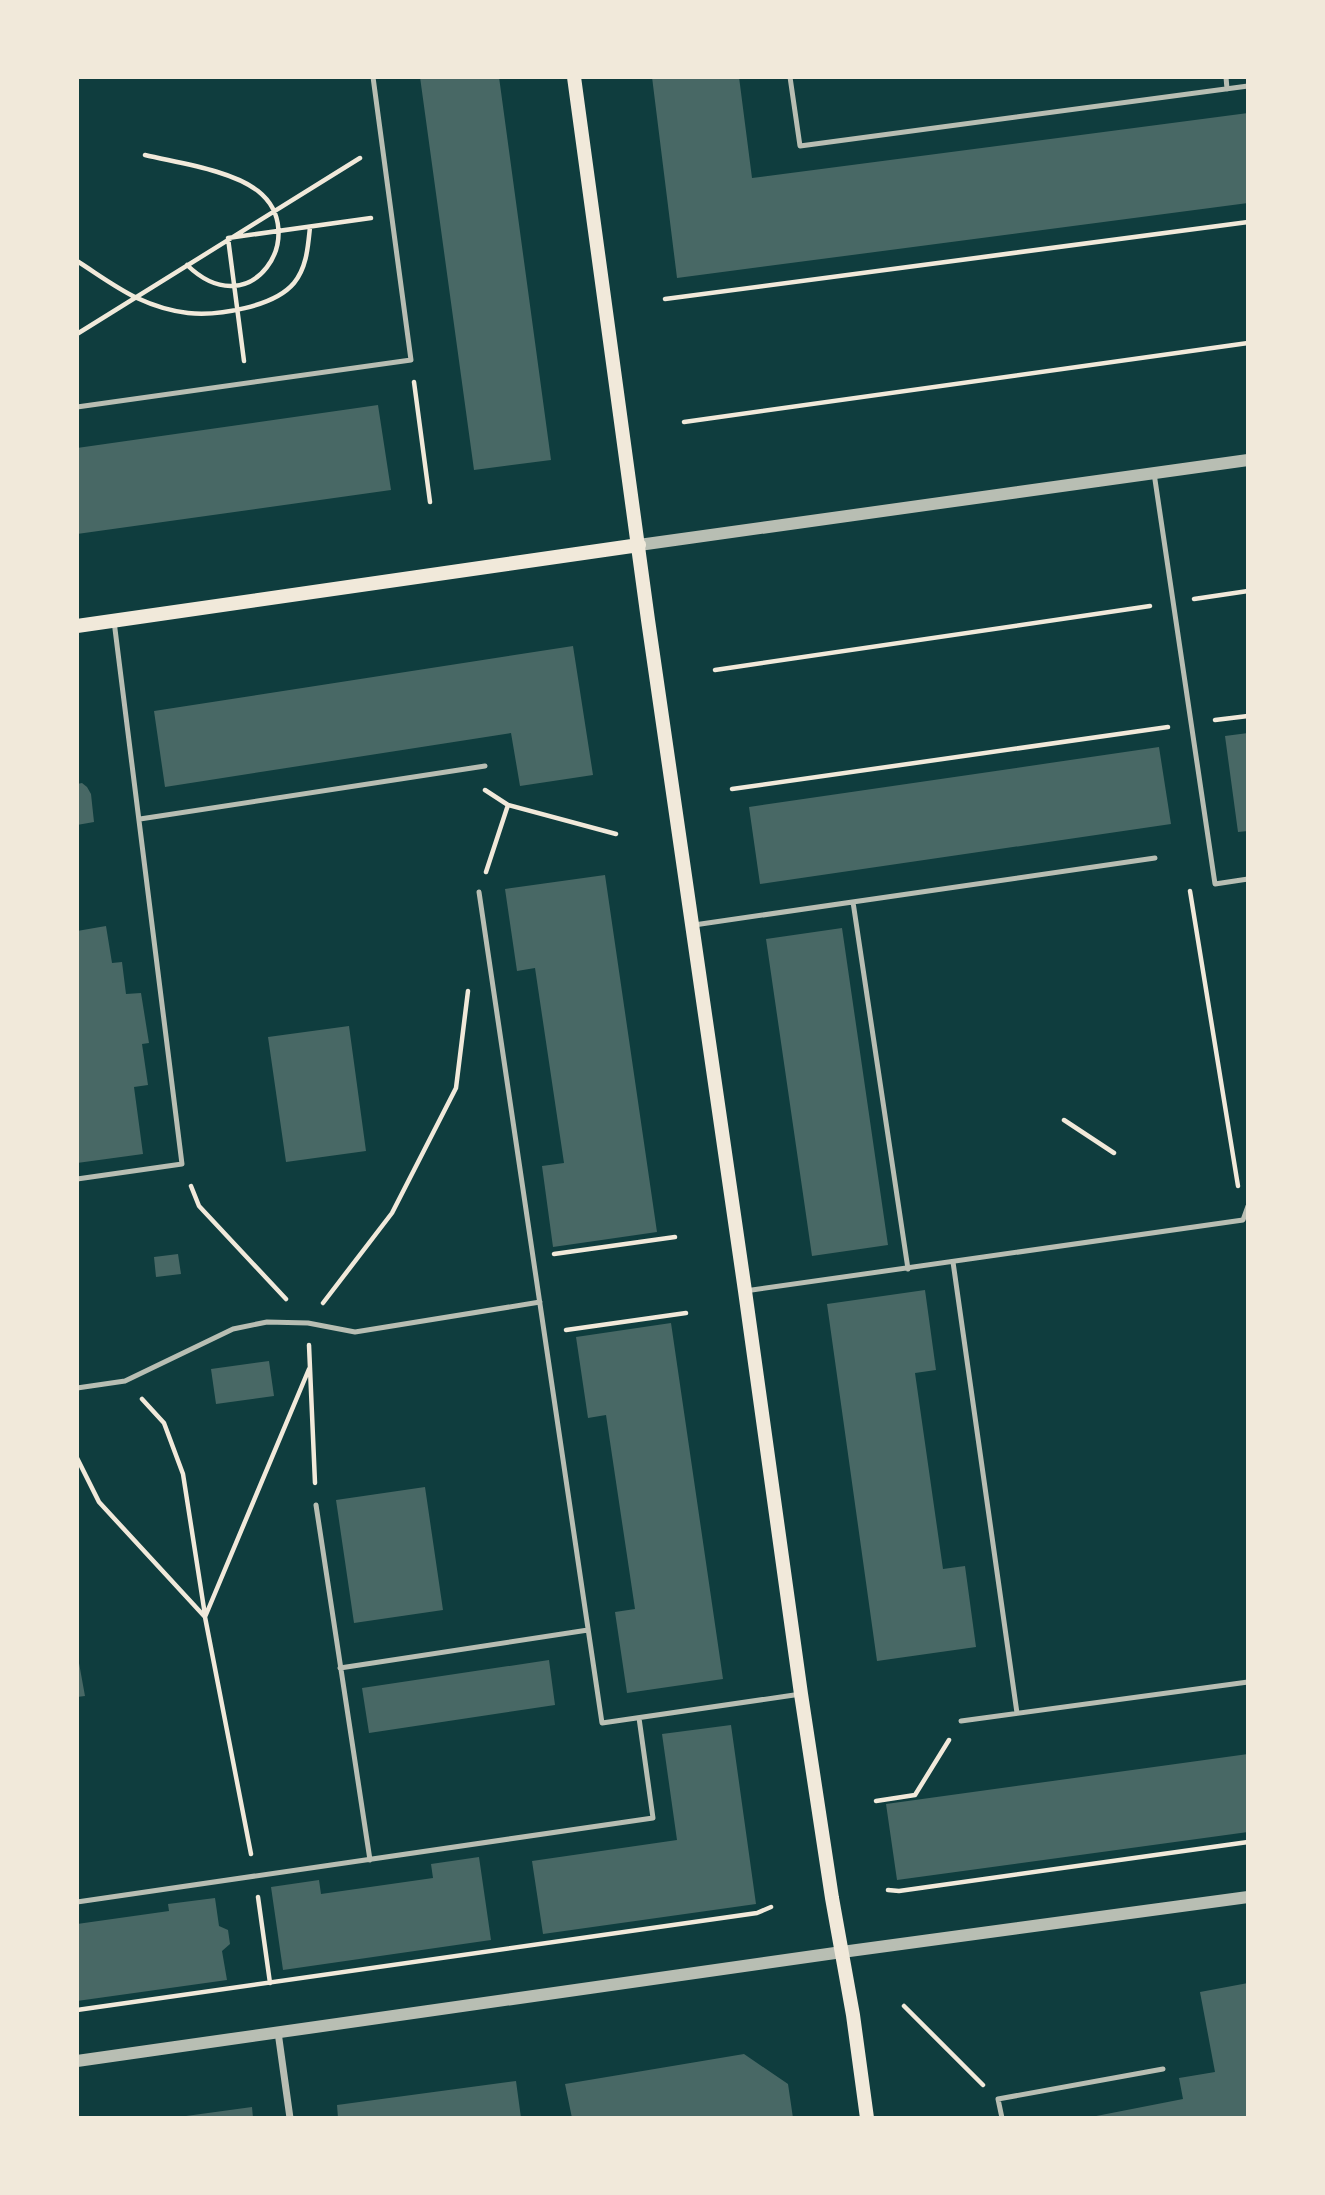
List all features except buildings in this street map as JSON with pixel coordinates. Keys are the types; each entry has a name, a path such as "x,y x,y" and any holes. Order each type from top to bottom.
{"main road":[{"path":"574,77 801,1694 867,2118"},
{"path":"77,626 639,545"}],"street":[{"path":"639,545 1248,460"},
{"path":"77,2061 842,1952 1248,1898"},
{"path":"278,2031 290,2118"}],"lane":[{"path":"77,407 411,360 373,77"},
{"path":"790,77 800,146 1248,86"},
{"path":"1226,77 1227,89"},
{"path":"1154,473 1215,884 1248,879"},
{"path":"77,1180 182,1164 114,621"},
{"path":"140,819 485,766"},
{"path":"692,925 1155,858"},
{"path":"479,892 602,1723 801,1694"},
{"path":"853,902 908,1269"},
{"path":"746,1291 1243,1220 1248,1206"},
{"path":"953,1262 1017,1713"},
{"path":"77,1388 125,1381 233,1329 267,1322 308,1323 355,1332 540,1302"},
{"path":"316,1504 370,1860"},
{"path":"340,1668 587,1630"},
{"path":"961,1721 1248,1682"},
{"path":"77,1902 653,1818 639,1718"},
{"path":"1002,2118 998,2099 1163,2069"}],"path":[{"path":"77,334 382,145"},
{"path":"145,155 242,182 259,192 274,211 279,231 277,249 269,266 256,278 234,286 222,287 199,276 187,265"},
{"path":"228,238 392,215"},
{"path":"665,299 1248,222"},
{"path":"77,261 135,297 168,309 189,313 238,310 271,300 294,283 307,257 310,227"},
{"path":"228,238 244,362"},
{"path":"684,422 1248,342"},
{"path":"411,360 430,502"},
{"path":"715,670 1248,591"},
{"path":"732,789 1248,716"},
{"path":"455,771 508,805 617,834"},
{"path":"479,892 508,805"},
{"path":"1188,883 1243,1220"},
{"path":"308,1323 392,1213 457,1088 469,983"},
{"path":"1064,1120 1114,1153"},
{"path":"182,1164 199,1206 308,1323 316,1504"},
{"path":"533,1257 675,1237"},
{"path":"544,1333 686,1313"},
{"path":"205,1617 311,1366"},
{"path":"125,1381 164,1423 183,1474 205,1617 255,1877 270,1983"},
{"path":"77,1458 99,1502 205,1617"},
{"path":"876,1801 915,1795 961,1721"},
{"path":"888,1890 899,1891 1248,1842"},
{"path":"77,2010 757,1913 771,1907"},
{"path":"905,2006 998,2099"}]}
